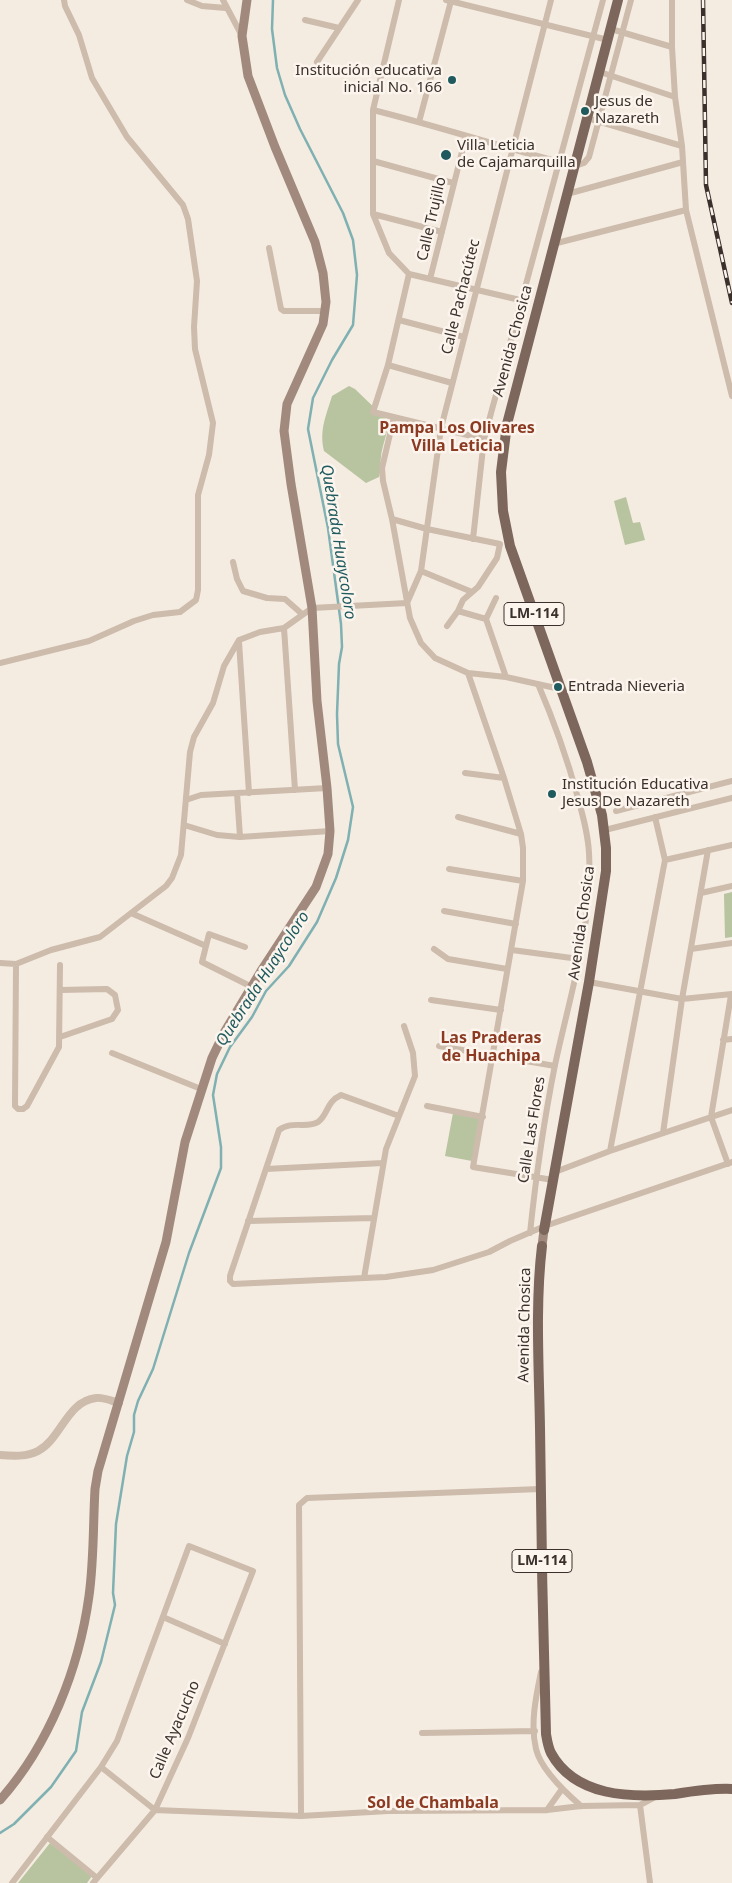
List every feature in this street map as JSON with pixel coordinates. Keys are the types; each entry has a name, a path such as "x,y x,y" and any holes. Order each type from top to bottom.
{"main road":[{"path":"0,1800 30,1762 48,1729 82,1640 89,1594 95,1489 98,1471 166,1242 185,1142 212,1058 225,1031 316,887 328,854 330,831 317,701 312,608 290,484 284,431 287,404 323,324 326,311 323,273 315,242 248,76 242,36 247,0"},
{"name":"Avenida Chosica","path":"618,0 507,424 501,472 503,511 510,546 598,800 604,830 606,871 589,982 540,1262 538,1348 546,1734 550,1752 564,1770 586,1786 613,1794 659,1794"},
{"name":"LM-114","path":"659,1794 732,1788"}],"street":[{"path":"0,663 89,641 134,621 153,615 180,612 196,600 198,590 198,495 209,454 213,423 195,349 196,281 188,219 183,205 127,137 92,78 79,35 64,0"},
{"path":"188,0 202,6 226,8"},
{"path":"223,0 242,36"},
{"path":"317,62 358,0"},
{"path":"399,0 373,110 373,214 389,253 409,274 520,300"},
{"name":"Calle Pachacútec","path":"407,602 421,571 441,428 551,0"},
{"path":"473,538 484,439 520,300 603,0"},
{"path":"373,110 574,166 584,163 589,157 632,0"},
{"path":"672,0 674,97 682,146 686,210 732,396"},
{"path":"419,122 449,1 608,40"},
{"path":"305,20 339,28"},
{"path":"611,30 672,47"},
{"path":"600,72 674,97"},
{"path":"587,118 682,146"},
{"name":"Calle Trujillo","path":"430,279 466,136"},
{"path":"373,161 453,183"},
{"path":"567,194 683,162"},
{"path":"554,244 686,210"},
{"path":"373,214 442,232"},
{"path":"269,248 281,309 284,311 326,311"},
{"path":"409,274 388,365 373,412 484,439"},
{"path":"399,320 464,337"},
{"path":"388,365 452,383"},
{"path":"394,417 382,468 383,481 410,618 421,643 435,658 468,673 506,677 560,689"},
{"path":"392,519 427,529 500,544 497,558 472,592 462,600 458,611 447,626"},
{"path":"232,562 243,591 267,598 285,599 302,614"},
{"path":"421,571 472,592"},
{"path":"496,598 486,619 506,677"},
{"path":"0,964 16,964 51,950 100,937 155,896 172,878 181,855 190,752 194,737 212,703 224,666 239,640 260,632 284,628 312,608 407,602"},
{"path":"458,611 486,619"},
{"path":"284,628 295,790"},
{"path":"239,640 249,792"},
{"path":"468,673 504,778 521,834 523,848 523,881 473,1167 536,1177 554,1176 610,1151 732,1110"},
{"name":"Calle Las Flores","path":"530,1233 536,1177 555,1066 579,959 590,875 586,827 569,765 538,684"},
{"path":"466,773 504,778"},
{"path":"616,811 732,781"},
{"path":"186,800 201,795 327,788"},
{"path":"237,793 240,837"},
{"path":"604,830 732,798"},
{"path":"458,817 521,834"},
{"path":"610,1151 665,860 656,817"},
{"path":"184,825 217,836 240,837 330,831"},
{"path":"665,860 732,845"},
{"path":"663,1133 682,999 708,850"},
{"path":"449,869 523,881"},
{"path":"701,893 732,886"},
{"path":"444,911 516,924"},
{"path":"131,913 206,946"},
{"path":"245,947 209,934 202,962 252,987"},
{"path":"691,949 732,943"},
{"path":"434,949 448,959 507,969"},
{"path":"512,950 579,959"},
{"path":"16,964 15,1106 18,1109 23,1109 27,1106 60,1046 60,965"},
{"path":"399,1116 341,1095 333,1098 319,1121 314,1124 289,1124 279,1130 230,1276 230,1281 233,1284 386,1277 433,1270 489,1252 510,1240 730,1163 711,1117 731,994 682,999 589,982"},
{"path":"60,990 107,989 115,996 118,1010 112,1019 60,1037"},
{"path":"431,1000 501,1010"},
{"path":"364,1278 386,1149 415,1076 413,1053 404,1026"},
{"path":"723,1040 732,1038"},
{"path":"439,1046 555,1066"},
{"path":"112,1053 201,1090"},
{"path":"427,1106 482,1117"},
{"path":"266,1169 383,1163"},
{"path":"248,1221 374,1218"},
{"path":"0,1455 28,1455 39,1451 49,1443 77,1406 87,1400 97,1397 118,1403"},
{"path":"301,1816 298,1505 307,1498 540,1489"},
{"name":"Calle Ayacucho","path":"95,1880 155,1810 188,1738 253,1571 189,1546 162,1617"},
{"path":"12,1883 101,1767 117,1741 162,1617 225,1644"},
{"path":"544,1658 535,1700 536,1750 562,1789 581,1806"},
{"path":"422,1733 535,1731"},
{"path":"101,1767 155,1810 301,1816 388,1812 547,1810 581,1806 640,1805 659,1794"},
{"path":"547,1810 562,1789"},
{"path":"640,1805 650,1883"},
{"path":"47,1837 95,1880"}],"green space":[{"path":"349,386 355,389 388,421 379,477 366,483 324,451 322,436 332,396"},
{"path":"626,497 633,523 640,522 645,540 625,545 614,501"},
{"path":"732,892 732,937 725,938 724,894"},
{"path":"453,1113 480,1119 472,1161 445,1156"},
{"path":"50,1843 92,1876 87,1883 18,1883"}],"waterway":[{"name":"Quebrada Huaycoloro","path":"0,1833 14,1824 51,1787 76,1751 82,1712 101,1662 115,1605 113,1593 116,1524 127,1456 134,1432 134,1415 138,1401 153,1369 189,1253 221,1168 221,1147 213,1095 217,1074 230,1047 252,1017 266,991 289,966 317,922 336,878 348,840 353,807 338,744 337,714 339,664 342,647 341,624 328,528 308,429 313,398 332,360 353,325 357,275 353,240 343,213 300,129 285,95 277,68 272,29 273,0"}],"railway":[{"path":"703,0 706,185 732,303"}],"place":[{"name":"Institución educativa inicial No. 166","path":"452,80"},
{"name":"Jesus de Nazareth","path":"585,111"},
{"name":"Villa Leticia de Cajamarquilla","path":"446,155"},
{"name":"Entrada Nieveria","path":"558,687"},
{"name":"Institución Educativa Jesus De Nazareth","path":"552,794"}],"district":[{"name":"Pampa Los Olivares Villa Leticia","path":"457,437"},
{"name":"Las Praderas de Huachipa","path":"491,1047"},
{"name":"Sol de Chambala","path":"433,1803"}]}
